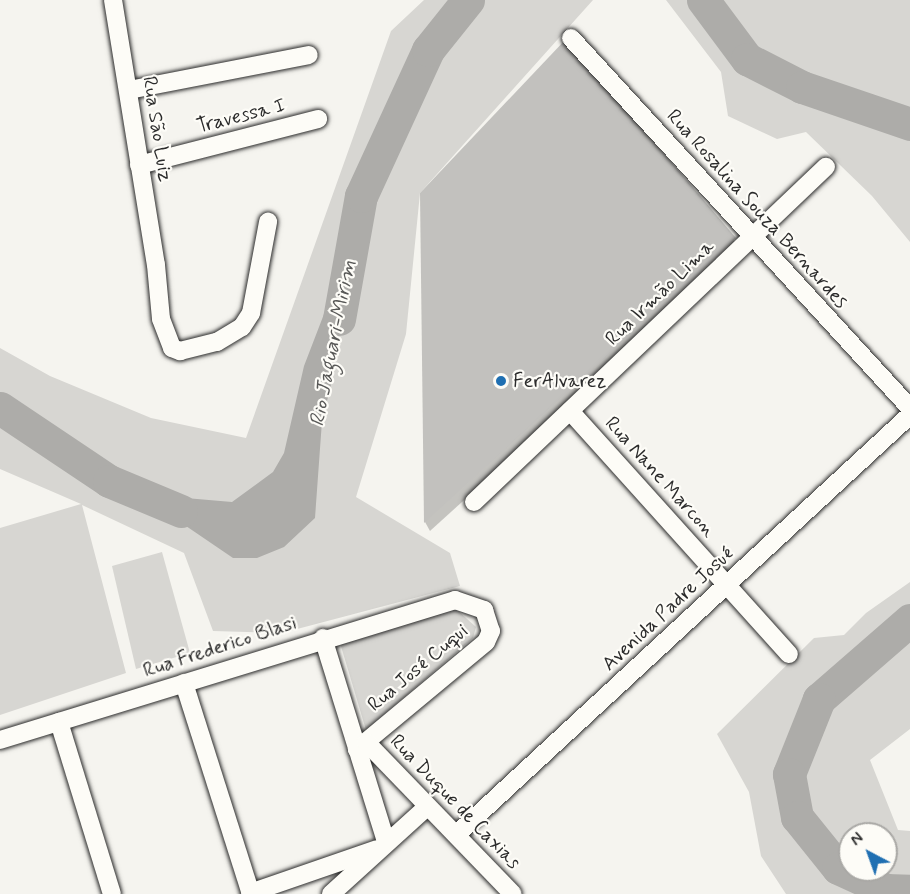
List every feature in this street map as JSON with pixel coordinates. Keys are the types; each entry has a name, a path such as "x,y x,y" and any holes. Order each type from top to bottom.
{"street":[{"name":"Rua São Luiz","path":"112,0 129,90 156,265 161,319 172,348 180,351 217,342 242,327 251,313 268,222"},
{"name":"Rua Rosalina Souza Bernardes","path":"571,38 910,408"},
{"path":"129,90 309,55"},
{"name":"Travessa I","path":"139,165 318,119"},
{"name":"Rua Irmão Lima","path":"474,502 826,167"},
{"name":"Rua Nane Marcon","path":"570,411 789,654"},
{"name":"Avenida Padre Josué","path":"456,835 910,415"},
{"name":"Rua Frederico Blasi","path":"0,740 323,638 455,600"},
{"name":"Rua José Cuqui","path":"362,745 486,642 491,632 484,610 455,600"},
{"path":"323,638 362,745 381,845"},
{"path":"184,683 250,893 381,845"},
{"path":"59,722 112,894"},
{"name":"Rua Duque de Caxias","path":"362,745 456,835 513,894"},
{"path":"331,894 381,845 427,807"}],"shaded area":[{"path":"424,0 593,0 420,193 406,334 356,497 450,553 460,586 282,633 213,631 184,553 82,505 126,673 0,715 0,528 81,504 0,469 0,348 50,376 151,418 246,438 391,31"},
{"path":"666,0 910,0 910,242 872,196 806,132 777,139 728,116 721,72"},
{"path":"162,552 190,653 136,669 112,566"},
{"path":"910,582 910,729 870,760 895,822 838,822 838,882 898,882 898,830 910,831 910,894 786,894 761,856 749,792 717,734 814,638 844,635 866,613"},
{"path":"456,609 476,627 473,638 366,730 340,643"}],"water":[{"path":"346,274 334,373 322,421 315,518 284,547 257,558 233,558 139,494 232,502 273,472 284,453 304,366 334,288"}],"building":[{"name":"FerAlvarez","path":"566,39 736,238 424,523 420,193"}],"waterway":[{"name":"Rio Jaguari-Mirim","path":"339,319 361,196 428,50 468,0"},
{"name":"Rio Jaguari-Mirim","path":"703,0 747,59 802,87 910,124"},
{"name":"Rio Jaguari-Mirim","path":"0,408 109,481 181,511"},
{"name":"Rio Jaguari-Mirim","path":"910,620 819,699 789,774 797,817 838,868 886,890 910,891"}],"place":[{"name":"FerAlvarez","path":"501,381"}]}
